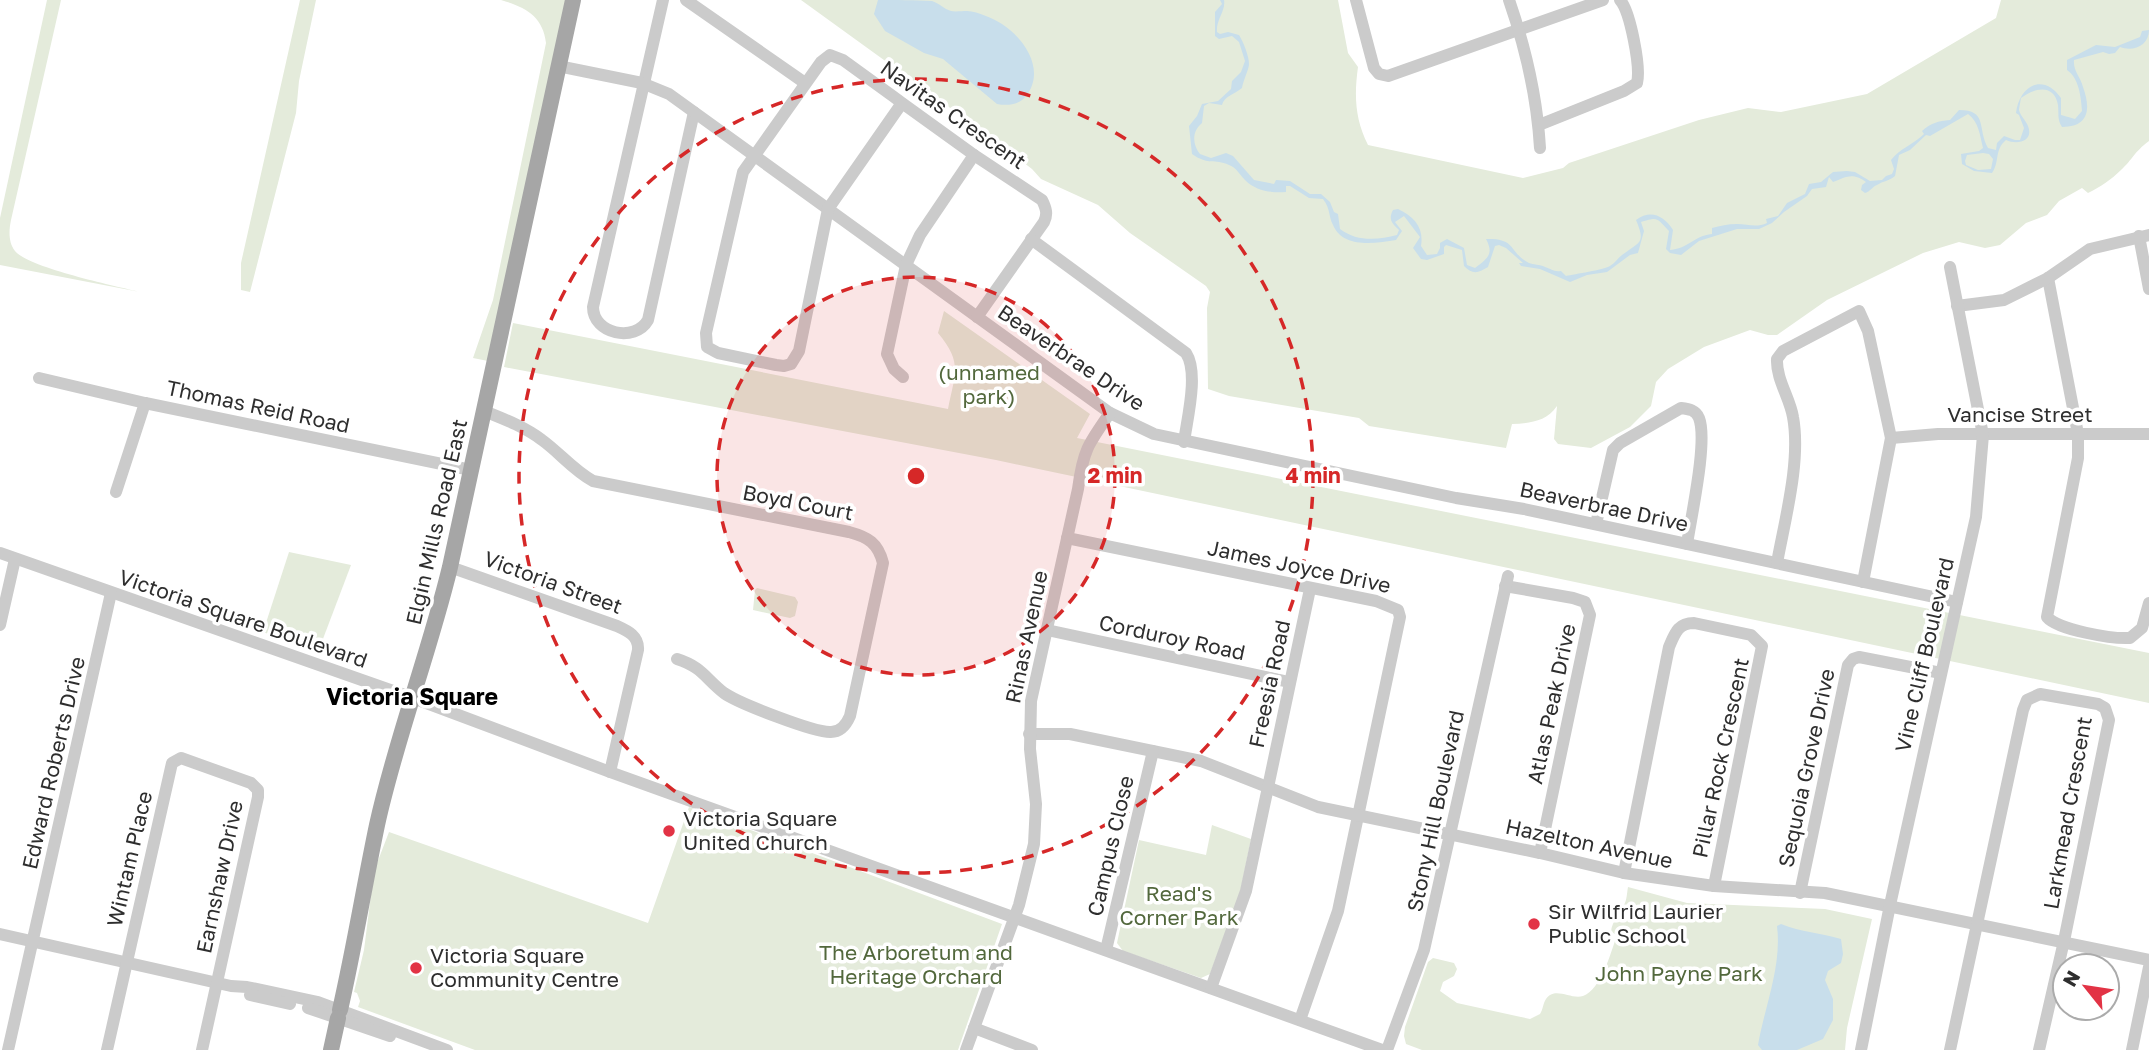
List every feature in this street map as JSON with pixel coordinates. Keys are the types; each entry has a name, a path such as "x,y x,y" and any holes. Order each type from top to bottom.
{"main road":[{"name":"Elgin Mills Road East","path":"331,1050 377,827 450,567 573,0"}],"street":[{"path":"663,0 593,307 594,319 602,328 636,333 648,320 694,111"},
{"path":"686,0 806,83"},
{"path":"1356,0 1374,68 1378,74 1388,76 1603,0"},
{"path":"1508,0 1530,65 1541,148"},
{"path":"1539,125 1624,91 1637,83 1638,66 1626,9 1620,0"},
{"name":"Navitas Crescent","path":"828,209 799,351 791,364 776,366 712,351 707,347 706,333 740,179 753,155 825,57 834,56 1041,200 1046,216 977,317"},
{"name":"Beaverbrae Drive","path":"558,65 642,83 669,94 1110,413 1154,434 1596,524 1957,602"},
{"path":"828,209 902,103"},
{"path":"903,377 894,369 887,354 906,265 920,235 974,155"},
{"path":"1957,306 2004,300 2048,278 2090,249 2144,236 2149,289"},
{"path":"1031,239 1186,353 1191,360 1192,373 1184,442"},
{"name":"Vine Cliff Boulevard","path":"1861,1050 1890,905 1976,517 1983,435 1950,267"},
{"path":"2048,278 2078,434 2078,458 2047,617 2053,623 2072,629 2130,638 2142,628 2149,606"},
{"path":"1777,563 1794,463 1793,416 1777,364 1780,355 1859,311 1868,331 1891,438 1863,582"},
{"name":"Thomas Reid Road","path":"39,378 145,403 471,470"},
{"path":"116,492 145,403"},
{"path":"1596,524 1613,450 1620,443 1681,408 1692,410 1699,417 1702,443 1687,544"},
{"name":"Boyd Court","path":"484,411 542,440 579,473 593,481 849,532 870,539 880,553 883,563 850,716 847,724 837,731 830,732 803,725 735,700 698,667 677,659"},
{"name":"Rinas Avenue","path":"966,1050 1014,919 1030,865 1036,824 1030,734 1031,701 1068,538 1082,459 1089,443 1110,413"},
{"name":"Vancise Street","path":"1891,438 1938,434 2149,434"},
{"name":"James Joyce Drive","path":"1068,538 1393,606 1398,610 1399,617 1358,816"},
{"name":"Victoria Square Boulevard","path":"0,553 413,698 1014,919 1384,1050"},
{"path":"0,625 15,559"},
{"name":"Victoria Street","path":"450,567 632,633 638,650 610,772"},
{"name":"Stony Hill Boulevard","path":"1384,1050 1424,950 1507,581"},
{"name":"Atlas Peak Drive","path":"1507,581 1585,602 1590,615 1540,853"},
{"name":"Freesia Road","path":"1212,988 1246,891 1310,589"},
{"name":"Edward Roberts Drive","path":"8,1050 111,593"},
{"name":"Pillar Rock Crescent","path":"1624,873 1669,647 1679,626 1694,622 1751,635 1762,646 1714,886"},
{"name":"Corduroy Road","path":"1047,630 1289,682"},
{"name":"Sequoia Grove Drive","path":"1800,893 1848,665 1859,657 1941,673"},
{"name":"Larkmead Crescent","path":"1976,923 2027,700 2040,694 2098,704 2105,708 2109,720 2064,941"},
{"name":"Hazelton Avenue","path":"1030,734 1070,734 1206,763 1318,807 1624,873 1714,886 1825,893 2149,960"},
{"name":"Campus Close","path":"1106,950 1153,751"},
{"name":"Earnshaw Drive","path":"172,764 181,758 190,760 251,783 258,790 217,983"},
{"name":"Wintam Place","path":"107,1050 172,764"},
{"path":"1300,1020 1338,911 1358,816"},
{"path":"1950,1050 1976,923"},
{"path":"0,934 231,986 244,994 339,1014 397,1038 444,1049"},
{"path":"2039,1050 2064,941"},
{"path":"2132,1050 2149,967"},
{"path":"202,1050 217,983"},
{"path":"974,1028 1032,1050"}],"green space":[{"path":"47,0 61,0 11,220 11,244 15,251 37,264 140,292 0,265 0,218"},
{"path":"300,0 316,0 299,81 296,113 250,292 241,290 241,263"},
{"path":"501,0 566,0 488,361 473,358 493,300 546,43 537,19 518,6"},
{"path":"801,0 1338,0 1348,53 1358,67 1357,107 1360,126 1368,145 1523,178 1563,168 1569,163 1699,120 1748,108 1781,112 1867,94 1996,18 2001,0 2149,0 2149,141 2105,183 2088,193 2082,188 2059,201 2047,215 2026,223 2000,245 1985,248 1959,242 1923,253 1827,300 1777,335 1750,330 1704,347 1668,369 1656,382 1651,406 1630,427 1591,448 1558,444 1554,439 1557,406 1543,418 1512,424 1506,448 1369,426 1359,418 1229,396 1208,389 1207,308 1210,292 1206,286 1130,233 1098,205 1041,179 989,136"},
{"name":"(unnamed park)","path":"944,311 1090,414 1077,438 2149,653 2149,703 996,460 504,367 513,323 948,409 955,369 951,352 938,333"},
{"path":"289,552 351,565 318,652 263,632"},
{"path":"757,588 795,597 798,602 795,616 790,618 753,610"},
{"name":"The Arboretum and Heritage Orchard","path":"689,807 1002,924 958,1050 475,1050 358,1007 360,1001 354,992 364,950 374,871 389,832 648,923"},
{"name":"Read's Corner Park","path":"1212,825 1251,839 1240,893 1210,974 1201,978 1123,951 1117,943 1139,840 1206,855"},
{"name":"John Payne Park","path":"1628,887 1687,903 1825,909 1872,919 1847,1028 1845,1050 1422,1050 1406,1044 1405,1027 1428,962 1433,958 1454,963 1457,969 1454,976 1443,982 1440,991 1457,1003 1530,1019 1540,1014 1550,995 1558,993 1578,997 1589,992 1600,979 1608,960 1617,935 1611,932 1612,928 1625,903"}],"water":[{"path":"878,0 932,1 951,11 976,13 1002,24 1018,38 1030,56 1034,76 1026,96 1013,104 997,104 943,59 924,53 885,31 874,14"},
{"path":"1220,0 1224,0 1217,32 1239,35 1249,66 1242,88 1227,97 1222,105 1209,103 1204,106 1202,123 1194,138 1200,154 1211,158 1226,153 1233,156 1254,180 1274,184 1276,180 1290,181 1310,194 1321,194 1338,214 1340,229 1360,238 1375,239 1397,235 1399,230 1391,216 1393,210 1398,209 1420,228 1421,246 1427,255 1437,254 1440,243 1447,239 1464,248 1467,265 1475,268 1488,255 1486,239 1508,243 1529,263 1561,271 1566,276 1612,265 1640,241 1641,234 1636,220 1647,215 1661,218 1673,230 1670,250 1712,234 1712,228 1730,224 1756,226 1767,223 1766,219 1778,216 1787,203 1805,194 1809,184 1821,182 1833,172 1855,172 1870,181 1882,180 1892,174 1894,169 1891,160 1894,156 1924,134 1922,131 1925,128 1950,120 1959,110 1974,113 1978,117 1988,148 1996,150 1997,143 2004,136 2020,140 2024,128 2016,113 2021,98 2019,110 2028,126 2029,136 2023,141 2006,140 2002,144 1992,173 1974,171 1962,164 1961,154 1983,148 1977,125 1968,114 1930,136 1926,135 1910,150 1899,155 1895,176 1865,193 1861,190 1866,182 1857,177 1849,176 1833,182 1829,177 1826,187 1812,189 1772,223 1759,229 1737,229 1699,241 1681,255 1670,253 1666,249 1669,231 1654,219 1641,222 1644,231 1638,253 1630,255 1607,272 1587,275 1570,282 1540,269 1521,266 1519,263 1523,263 1499,245 1495,246 1488,267 1473,272 1464,266 1462,250 1446,245 1444,254 1427,260 1421,259 1413,248 1420,237 1404,216 1395,222 1402,231 1396,240 1370,243 1352,241 1338,233 1323,199 1309,198 1290,186 1286,186 1286,192 1259,189 1249,184 1232,166 1203,160 1192,154 1189,126 1202,104 1218,101 1231,89 1232,81 1241,72 1245,61 1239,42 1232,36 1219,39 1215,36 1215,12 1222,4","holes":["1989,154 1993,159 1991,169 1978,170 1966,165 1967,155"]},
{"path":"2149,30 2143,44 2135,48 2120,47 2115,53 2103,52 2074,60 2087,103 2086,115 2078,124 2062,127 2056,98 2048,90 2037,90 2021,98 2033,86 2047,86 2061,98 2061,115 2075,119 2082,111 2081,100 2077,83 2067,70 2067,60 2096,45 2115,47 2140,37 2142,31"},
{"path":"1781,924 1841,939 1843,954 1841,963 1828,971 1825,980 1833,999 1833,1020 1823,1039 1797,1050 1762,1050 1758,1045 1775,971 1777,926"}],"place":[{"name":"Victoria Square United Church","path":"669,831"},
{"name":"Sir Wilfrid Laurier Public School","path":"1534,924"},
{"name":"Victoria Square Community Centre","path":"416,968"}],"district":[{"name":"Victoria Square","path":"412,697"}]}
